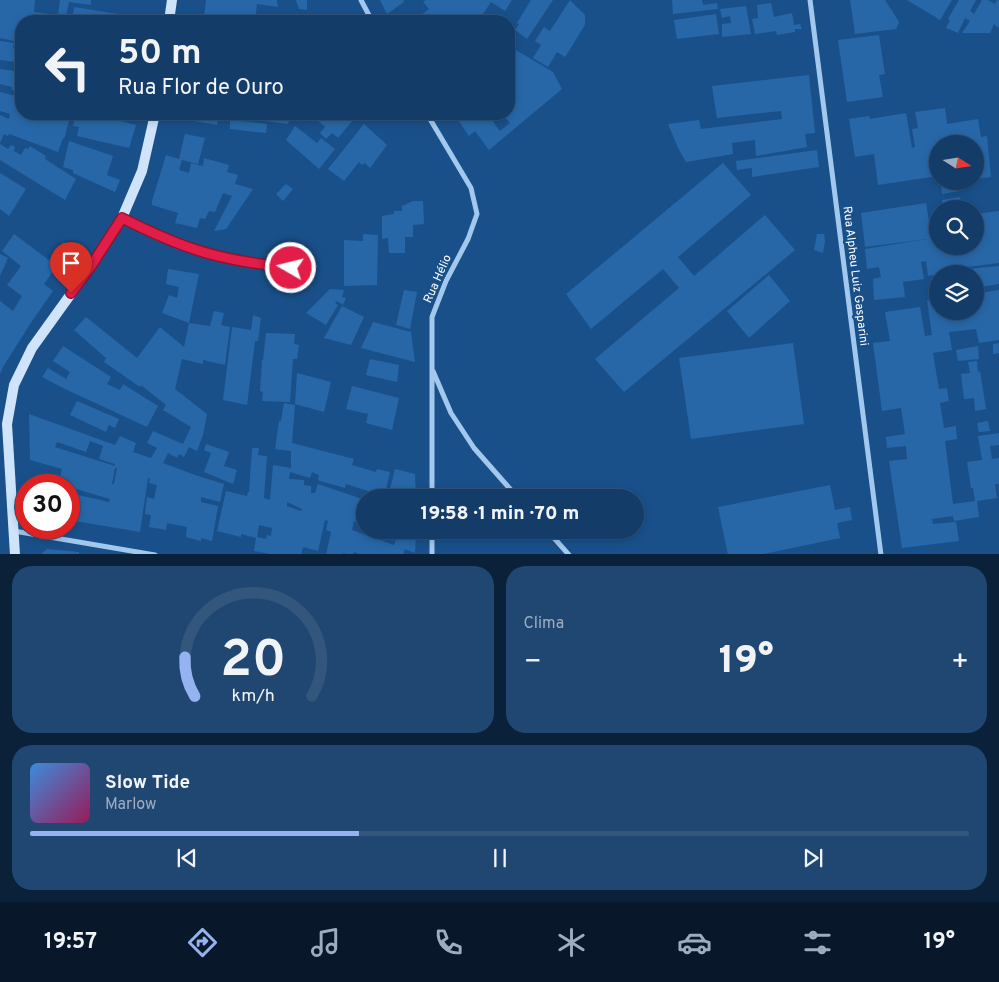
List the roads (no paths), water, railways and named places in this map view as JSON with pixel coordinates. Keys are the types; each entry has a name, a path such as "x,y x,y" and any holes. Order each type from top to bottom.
{"street":[{"path":"170,15 172,0"},
{"path":"361,0 369,15"},
{"name":"Rua Alpheu Luiz Gasparini","path":"810,0 881,554"},
{"path":"15,554 4,423 14,385 32,348 91,266 122,218 142,171 154,120"},
{"name":"Rua Hélio","path":"431,120 471,188 477,214 468,239 446,281 432,317 432,489"},
{"path":"122,218 148,231 196,250 248,262 291,268"},
{"path":"432,368 450,413 474,448 510,489"},
{"path":"14,531 155,554"},
{"path":"432,539 432,554"},
{"path":"555,539 569,554"}]}
